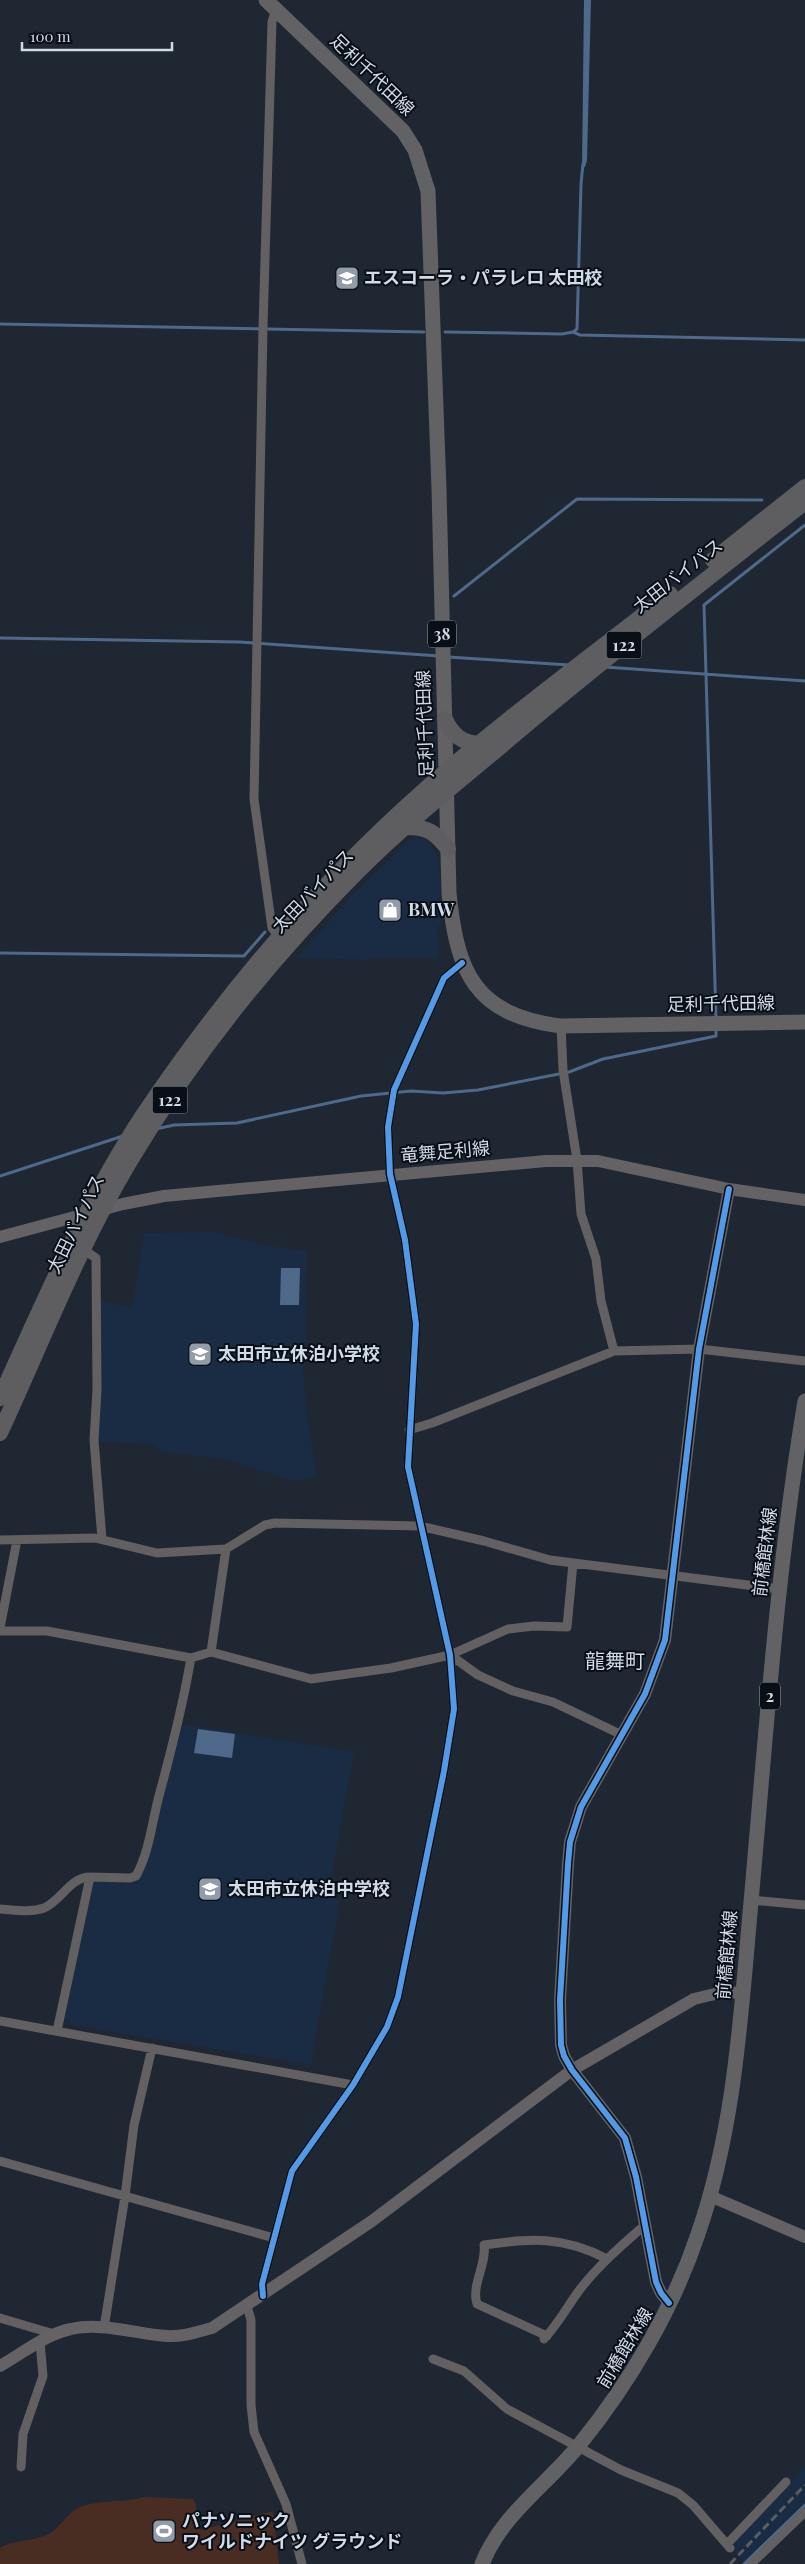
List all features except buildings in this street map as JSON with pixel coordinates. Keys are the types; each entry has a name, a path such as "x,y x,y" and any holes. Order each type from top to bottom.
{"highway":[{"name":"太田バイパス","path":"0,1432 84,1250 95,1212 98,1192 142,1118 212,1020 279,936 389,823 446,773 805,487"},
{"name":"太田バイパス","path":"0,1398 95,1212 180,1085 268,970 362,868 446,792 552,703 805,502"},
{"path":"445,719 459,739 465,742 480,744"},
{"path":"408,826 424,827 431,831 448,849"}],"main road":[{"name":"足利千代田線","path":"271,5 403,130 415,150 428,191 448,849 452,928 462,963 475,984 494,1004 514,1017 561,1026 805,1022"},
{"name":"前橋館林線","path":"482,2564 490,2544 502,2528 579,2446 641,2355 669,2303 698,2236 710,2196 727,2116 743,1993 779,1589 805,1401"}],"street":[{"path":"271,5 254,799 272,928 279,936"},
{"path":"263,2296 262,2284 292,2171 353,2085 387,2027 398,1997 450,1736 454,1709 450,1655 408,1468 416,1324 405,1240 390,1174 388,1127 394,1090 444,978 462,963"},
{"path":"561,1026 565,1087 577,1160 581,1214 596,1259 601,1301 614,1351"},
{"name":"竜舞足利線","path":"0,1237 95,1212 178,1195 390,1174 577,1160 618,1164 729,1189 805,1200"},
{"path":"669,2303 661,2294 656,2282 636,2176 625,2138 572,2070 564,2056 560,2029 570,1842 581,1807 645,1694 665,1640 699,1349 729,1189"},
{"path":"84,1250 96,1258 97,1390 94,1440 102,1539"},
{"path":"409,1430 432,1423 614,1351 699,1349 805,1361"},
{"path":"0,1540 102,1539 157,1552 226,1549 265,1525 275,1523 420,1526 484,1541 550,1560 779,1589"},
{"path":"17,1540 0,1630 47,1631 191,1658 211,1652 310,1679 391,1668 450,1655 508,1629 567,1626 572,1563"},
{"path":"211,1652 226,1549"},
{"path":"450,1655 478,1675 513,1690 554,1702 622,1735"},
{"path":"0,1909 31,1911 46,1907 82,1877 130,1878 136,1876 146,1854 159,1793 180,1719 191,1658"},
{"path":"58,2031 90,1877"},
{"path":"751,1900 805,1905"},
{"path":"0,2366 54,2334 73,2328 104,2328 168,2336 188,2335 212,2328 263,2296 372,2221 572,2070 694,1999 723,1992 743,1993"},
{"path":"0,2021 353,2085"},
{"path":"104,2328 134,2126 152,2048"},
{"path":"0,2160 274,2238"},
{"path":"710,2196 805,2237"},
{"path":"607,2259 572,2244 538,2238 484,2245 485,2254 476,2293 477,2304 545,2337 559,2323 581,2288 607,2259 645,2225"},
{"path":"247,2306 251,2320 251,2405 254,2432 286,2504 302,2564"},
{"path":"0,2318 54,2334"},
{"path":"21,2467 23,2434 43,2376 40,2342"},
{"path":"433,2359 464,2370 507,2409 621,2470 678,2493 693,2505 729,2546 786,2482"},
{"path":"751,2564 805,2512"}],"shaded area":[{"path":"584,0 591,0 587,160 585,167 582,167"},
{"name":"BMW","path":"425,838 439,857 442,926 437,926 440,952 437,958 373,958 369,960 297,958 352,895 410,839"},
{"name":"太田市立休泊小学校","path":"214,1232 270,1246 307,1251 306,1341 301,1342 307,1415 317,1477 293,1481 225,1459 160,1452 153,1444 98,1442 99,1300 132,1308 144,1233"},
{"path":"281,1268 300,1268 299,1305 280,1305"},
{"name":"太田市立休泊中学校","path":"183,1724 354,1752 328,1897 340,1900 311,2065 70,2025 65,2018 93,1881 140,1880 157,1828 163,1795"},
{"path":"198,1729 235,1734 232,1758 194,1753"},
{"path":"805,2466 805,2503 744,2562 731,2546"},
{"name":"パナソニック ワイルドナイツ グラウンド","path":"145,2497 193,2499 196,2504 197,2527 201,2530 273,2511 279,2564 0,2564 0,2548 11,2543 49,2534 80,2507 96,2503"}],"waterway":[{"path":"445,332 562,334 573,332 577,329 583,164"},
{"path":"0,324 424,332"},
{"path":"573,332 580,335 805,340"},
{"path":"454,596 577,499 762,500"},
{"path":"716,1019 704,605 805,525"},
{"path":"0,638 240,642 439,656"},
{"path":"448,657 569,665"},
{"path":"605,667 805,681"},
{"path":"0,953 244,956 265,932"},
{"path":"156,1129 174,1125 237,1123 361,1096 411,1091 443,1093 478,1090 569,1072 603,1059 716,1036 716,1027"},
{"path":"0,1176 123,1136"},
{"path":"744,2564 805,2505"}],"railway":[{"path":"730,2564 805,2485"}],"cycle path":[{"path":"263,2296 262,2284 292,2171 353,2085 387,2027 398,1997 444,1771 454,1709 450,1655 408,1467 416,1324 405,1240 390,1174 388,1127 394,1090 444,978 462,963"},
{"path":"669,2303 661,2293 656,2282 636,2177 625,2138 572,2070 564,2056 561,2045 560,2000 570,1842 581,1807 645,1694 665,1640 699,1349 729,1189"}],"place":[{"name":"エスコーラ・パラレロ 太田校","path":"347,278"},
{"name":"BMW","path":"390,910"},
{"name":"太田市立休泊小学校","path":"200,1354"},
{"name":"太田市立休泊中学校","path":"210,1889"},
{"name":"パナソニック ワイルドナイツ グラウンド","path":"164,2531"}],"district":[{"name":"龍舞町","path":"615,1661"}]}
